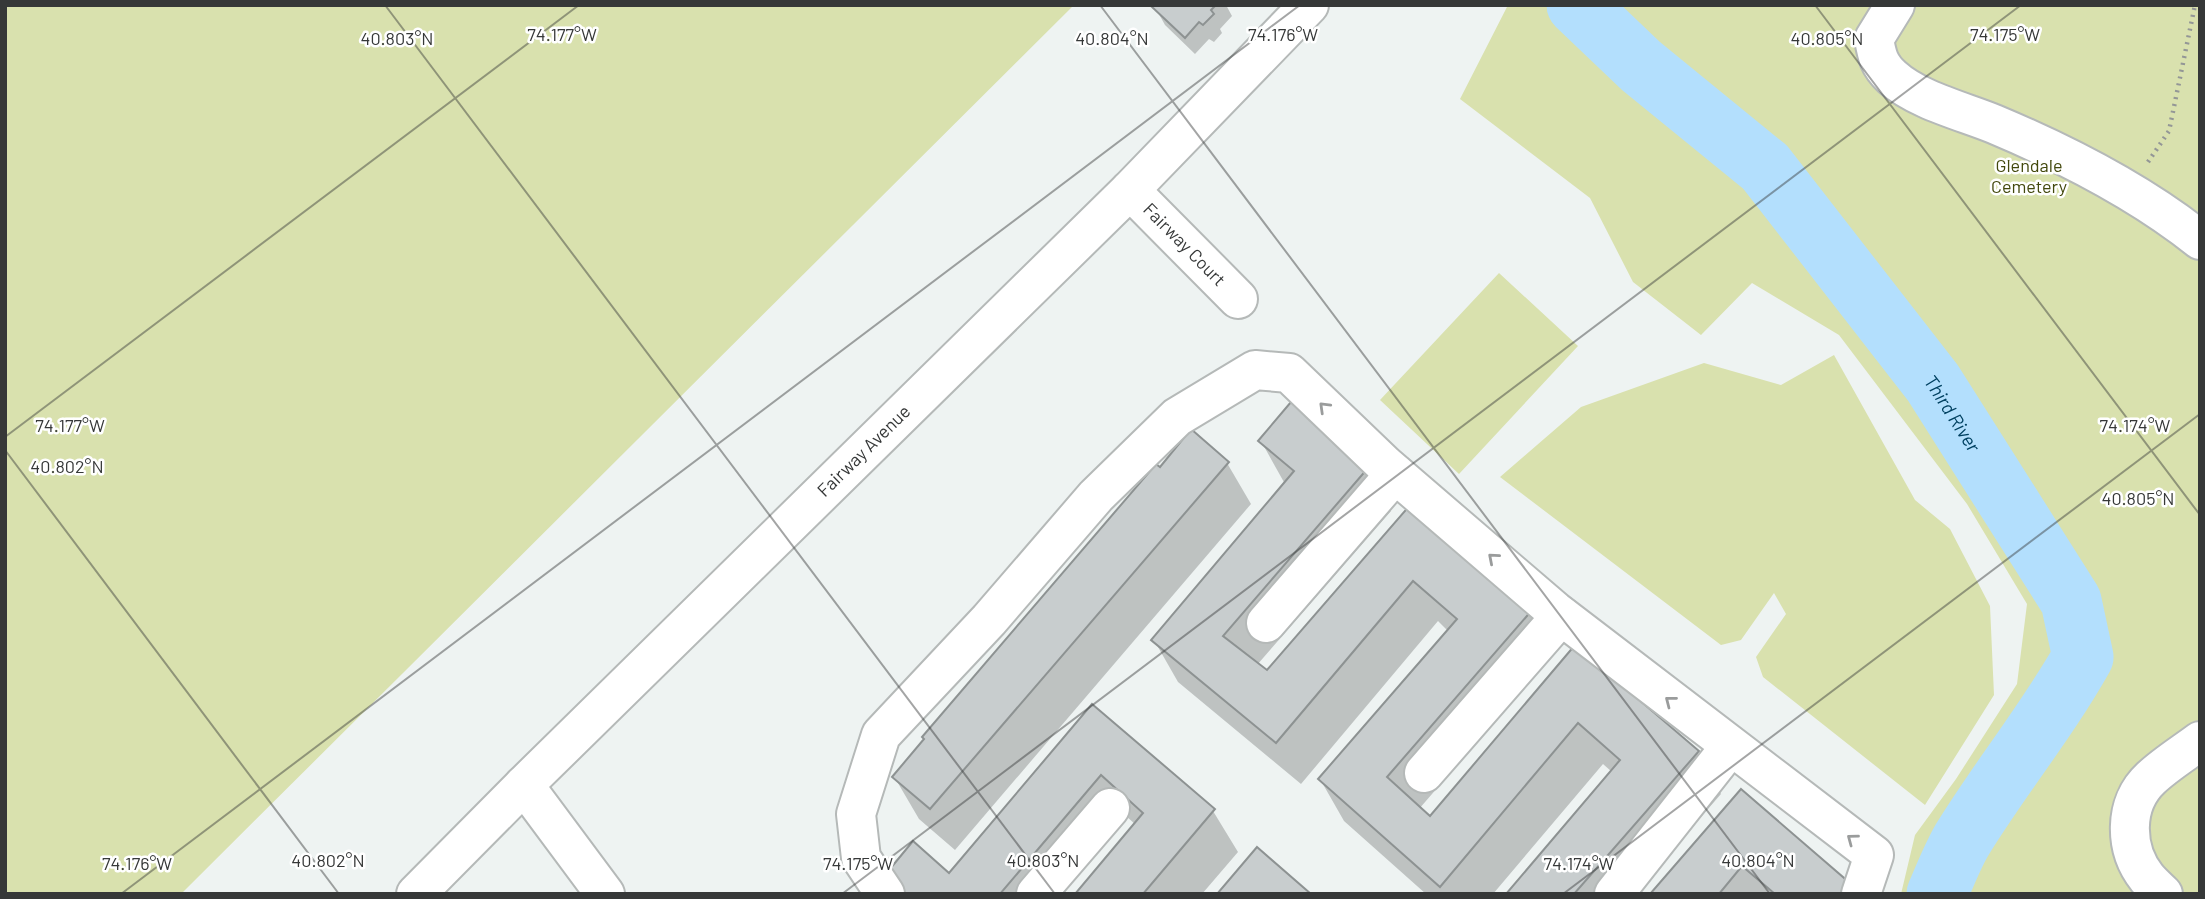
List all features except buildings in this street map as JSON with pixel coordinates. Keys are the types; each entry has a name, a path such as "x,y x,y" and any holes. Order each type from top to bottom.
{"street":[{"name":"Fairway Avenue","path":"416,894 1130,190 1309,5"},
{"path":"1895,5 1874,39 1878,62 1894,79 1928,98 1995,125 2142,198 2200,240"},
{"name":"Fairway Court","path":"1130,190 1238,299"},
{"path":"884,894 861,858 856,814 881,735 989,620 1096,496 1177,417 1255,370 1289,373 1395,474 1561,616 1874,855 1861,894"},
{"path":"1266,623 1395,474"},
{"path":"1424,773 1561,616"},
{"path":"2163,894 2147,879 2134,855 2130,832 2133,803 2150,779 2200,741"},
{"path":"1614,894 1730,747"},
{"path":"524,785 605,894"},
{"path":"1036,894 1110,808"}],"path":[{"path":"2128,191 2169,131 2195,5"}],"green space":[{"path":"5,5 1074,5 181,894 5,894"},
{"name":"Glendale Cemetery","path":"1508,5 2200,5 2200,894 1901,894 1915,835 1956,779 2017,684 2027,604 1967,504 1839,335 1752,283 1701,335 1633,282 1590,198 1460,99"},
{"path":"1499,273 1578,346 1459,474 1380,400"},
{"path":"1834,355 1915,500 1950,529 1990,606 1994,695 1925,805 1763,677 1756,657 1786,614 1774,593 1741,640 1721,645 1500,477 1581,407 1704,363 1781,385"}],"waterway":[{"name":"Third River","path":"1577,5 1641,66 1765,167 1933,383 2071,601 2083,657 1962,840 1937,894"}]}
